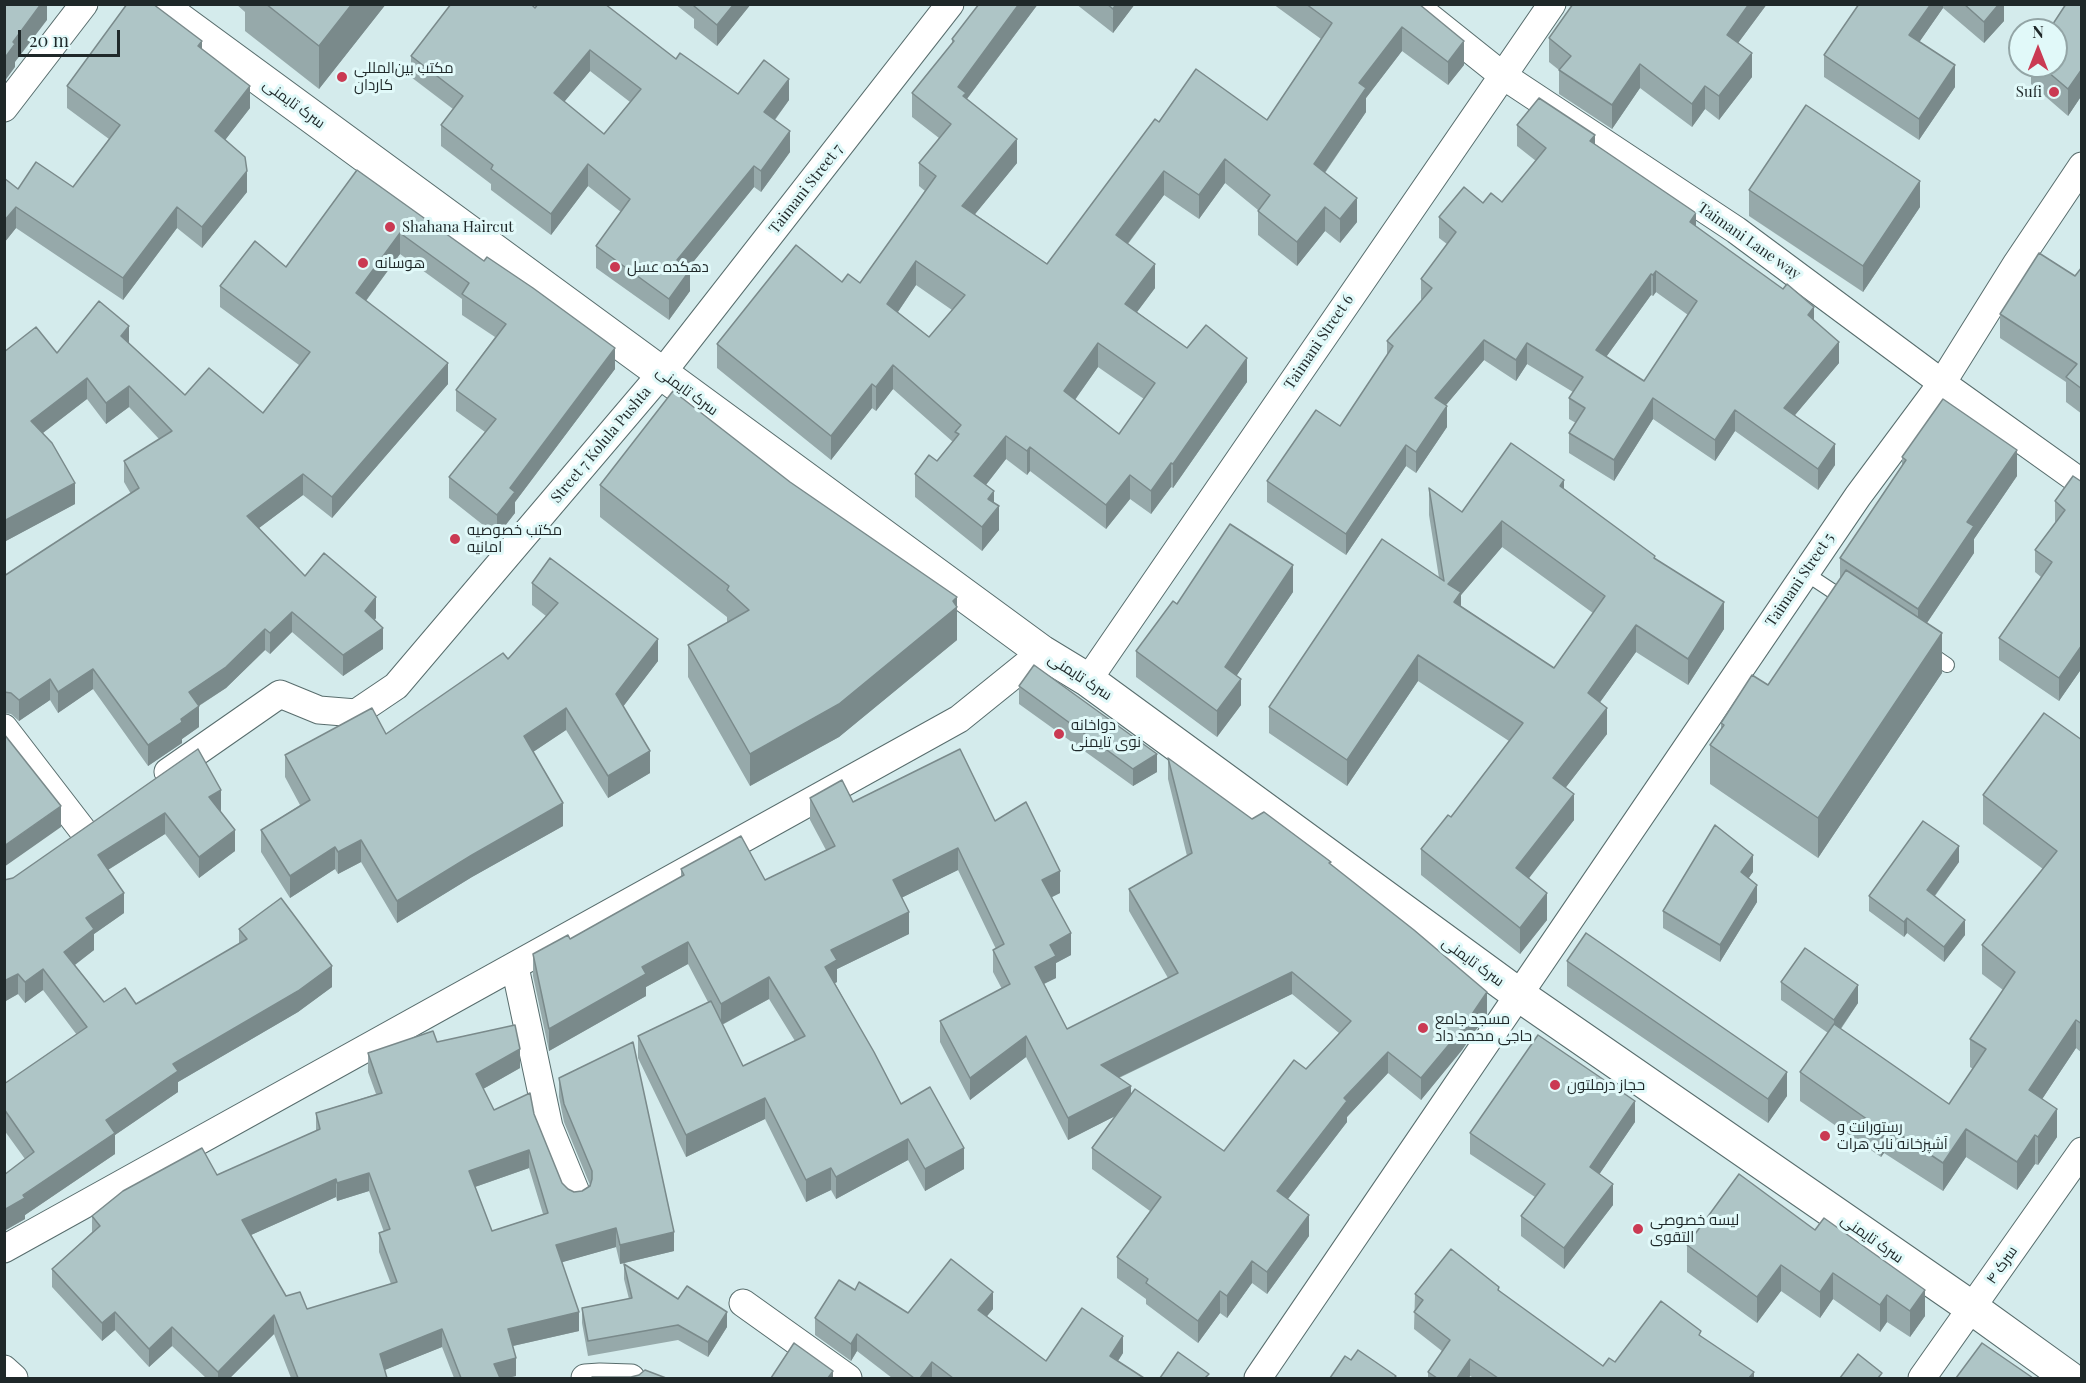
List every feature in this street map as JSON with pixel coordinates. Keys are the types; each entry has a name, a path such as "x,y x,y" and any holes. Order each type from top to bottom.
{"main road":[{"name":"سرک تایمنی","path":"158,4 1042,652 1088,680 1519,995 1972,1308 2069,1378"}],"street":[{"path":"4,108 84,4"},
{"name":"Taimani Street 7","path":"662,373 950,4"},
{"name":"Taimani Lane way","path":"1413,4 1502,75 1736,230 1942,383 2082,483"},
{"name":"Taimani Street 6","path":"1088,680 1552,4"},
{"name":"Taimani Street 5","path":"1258,1378 1805,573 1858,496 1942,383 2016,263 2082,166"},
{"name":"Street 7 Kolula Pushta","path":"149,786 280,694 319,710 356,712 396,686 662,373"},
{"path":"4,1249 959,719 1042,652"},
{"path":"4,728 83,832"},
{"path":"515,967 549,1127 577,1195"},
{"name":"سرک ۴","path":"1922,1378 2082,1151"},
{"path":"743,1303 848,1378"},
{"path":"4,1369 14,1378"},
{"path":"585,1378 631,1378"}],"lane":[{"path":"1805,573 1862,610"},
{"path":"1919,646 1947,665"}],"building":[{"path":"4,4 41,4 13,42 15,44 4,59"},
{"path":"127,4 153,4 202,41 198,46 250,86 215,131 245,157 247,171 202,227 177,207 123,278 16,207 4,221 4,178 18,189 36,162 73,187 120,125 67,86"},
{"path":"266,4 352,4 319,46"},
{"path":"451,4 531,4 535,8 538,4 605,4 676,59 680,53 738,94 764,60 789,79 764,112 790,131 761,171 754,166 677,260 690,270 669,299 596,246 630,199 588,164 551,214 491,169 493,165 441,125 463,96 411,56","holes":["590,50 641,89 604,134 554,93"]},
{"path":"695,4 734,4 717,25 694,6"},
{"path":"979,4 1019,4 958,87 966,93 963,96 1017,139 962,206 1047,264 1155,119 1159,122 1196,69 1267,120 1332,23 1306,4 1419,4 1464,41 1448,62 1402,27 1359,83 1366,88 1314,164 1357,198 1340,219 1325,207 1297,242 1258,211 1270,195 1225,159 1199,195 1164,171 1116,235 1155,264 1125,304 1187,348 1206,325 1247,358 1173,464 1171,463 1151,491 1130,475 1106,505 1030,447 1027,451 1006,436 974,476 994,491 988,499 999,506 982,527 915,474 929,455 937,461 959,434 955,432 961,425 893,365 876,387 872,384 831,436 717,344 796,245 842,282 848,274 860,283 936,176 919,163 951,124 912,93 954,41 952,39","holes":["916,261 965,295 929,337 887,304","1098,343 1155,383 1119,434 1064,391"]},
{"path":"1573,4 1749,4 1727,35 1752,53 1719,96 1705,86 1692,104 1640,64 1612,105 1559,70 1571,56 1549,38"},
{"path":"1859,4 1931,4 1909,35 1955,65 1919,119 1824,55"},
{"path":"1964,4 1999,4 1984,22"},
{"path":"2066,4 2082,4 2082,69 2068,89 2055,78 2068,78 2068,18 2057,18"},
{"path":"1539,98 1595,135 1590,141 1696,213 1690,222 1783,289 1787,284 1814,307 1808,315 1839,342 1784,408 1835,444 1818,469 1735,410 1715,440 1653,398 1614,460 1569,433 1585,408 1569,398 1583,377 1527,343 1516,360 1484,340 1435,398 1447,406 1416,452 1406,445 1346,534 1267,481 1316,410 1340,426 1393,346 1387,341 1432,288 1421,279 1456,232 1439,217 1464,187 1483,203 1491,193 1502,202 1546,148 1517,125","holes":["1656,271 1697,301 1644,381 1596,350 1651,274 1653,275"]},
{"path":"1806,105 1920,181 1863,266 1749,190"},
{"path":"357,170 484,261 487,257 533,288 615,348 510,488 515,492 497,515 449,477 496,419 456,390 506,324 462,294 469,283 400,233 356,293 448,363 332,497 303,474 247,516 305,576 324,553 376,597 365,611 383,628 343,655 292,612 270,633 265,629 226,667 189,692 199,706 181,719 182,722 148,745 93,669 58,692 50,679 19,700 11,693 4,692 4,576 139,488 124,461 172,431 129,386 106,403 87,378 31,421 52,443 75,483 4,521 4,352 36,327 57,353 99,301 129,326 121,336 185,395 209,368 263,413 310,352 220,286 255,241 286,267"},
{"path":"2039,253 2075,276 2082,267 2082,389 2066,377 2077,364 2000,314"},
{"path":"673,391 790,482 957,597 953,601 957,607 839,704 750,754 688,645 749,610 727,590 729,586 600,485"},
{"path":"1943,399 2017,450 1967,522 1974,526 1918,609 1840,558 1906,460 1902,457"},
{"path":"1511,443 1564,480 1560,486 1655,556 1654,558 1724,602 1688,659 1636,625 1588,693 1607,708 1553,778 1574,794 1516,868 1547,893 1520,928 1421,849 1448,815 1451,817 1523,723 1418,655 1347,760 1269,707 1382,539 1444,581 1429,488 1462,512","holes":["1502,521 1605,596 1554,668 1454,602 1461,592 1448,584"]},
{"path":"2073,476 2082,482 2082,645 2059,678 1999,638 2052,562 2035,550 2065,510 2055,501"},
{"path":"1230,524 1293,565 1225,667 1241,679 1217,711 1136,651 1173,601 1177,604"},
{"path":"550,558 658,639 616,694 650,751 608,776 566,708 524,736 563,803 397,901 361,840 338,852 335,847 290,876 261,830 310,800 285,755 372,708 386,734 503,653 508,659 558,603 532,583"},
{"path":"1846,570 1942,633 1818,818 1710,745 1724,725 1721,723 1752,675 1768,685"},
{"path":"1034,665 1157,754 1133,769 1019,686"},
{"path":"2044,713 2082,740 2082,1024 2076,1020 2029,1090 2057,1109 2038,1137 2035,1135 2017,1162 1966,1129 1943,1163 1884,1124 1881,1129 1800,1072 1834,1024 1949,1104 1986,1049 1970,1039 2015,972 1982,945 2057,851 1983,795"},
{"path":"4,734 61,806 4,846"},
{"path":"198,749 221,790 209,797 235,830 199,857 165,813 98,855 124,893 86,918 94,929 64,952 104,1002 125,988 136,1004 247,939 239,929 281,898 332,966 298,991 173,1064 178,1071 106,1120 115,1133 23,1195 25,1198 4,1210 4,1175 34,1152 4,1109 4,1084 87,1027 43,969 25,982 18,974 4,981 4,880 13,878"},
{"path":"960,749 995,821 1026,802 1060,871 1042,880 1071,933 1050,945 1056,956 1035,967 1067,1029 1178,973 1129,889 1192,853 1168,758 1252,819 1264,812 1331,862 1329,863 1414,930 1487,992 1462,1029 1421,1078 1388,1052 1344,1098 1347,1101 1277,1191 1309,1215 1267,1272 1252,1261 1227,1296 1220,1291 1198,1321 1146,1283 1148,1279 1117,1257 1161,1197 1092,1148 1135,1089 1224,1151 1294,1060 1306,1069 1351,1021 1292,972 1101,1065 1131,1086 1068,1118 1026,1036 970,1078 940,1021 1010,984 993,950 1004,944 958,848 893,880 909,912 831,950 837,960 825,967 901,1104 930,1087 964,1148 925,1169 908,1139 836,1177 831,1168 806,1180 765,1098 686,1135 638,1036 711,1001 743,1066 805,1036 769,977 721,1004 688,942 642,967 646,974 549,1029 533,954 568,935 570,939 684,875 681,869 741,836 765,880 835,846 810,798 842,780 853,802"},
{"path":"1923,821 1959,846 1927,890 1965,920 1944,947 1907,918 1904,922 1869,896"},
{"path":"1715,825 1753,855 1741,872 1757,885 1720,945 1663,911"},
{"path":"1586,933 1787,1072 1768,1099 1567,961"},
{"path":"1805,948 1858,985 1834,1020 1781,982"},
{"path":"515,1025 520,1049 476,1074 494,1110 530,1093 534,1114 562,1183 574,1192 582,1191 590,1186 592,1171 564,1104 559,1078 633,1042 674,1232 620,1245 616,1228 556,1245 579,1312 508,1329 516,1358 494,1364 500,1378 461,1378 442,1329 380,1354 387,1378 298,1378 274,1315 218,1372 172,1327 149,1349 115,1312 102,1323 52,1269 100,1226 92,1216 123,1191 202,1148 217,1175 320,1129 316,1113 382,1093 368,1053 433,1031 437,1042","holes":["529,1150 548,1213 492,1231 469,1171","369,1173 390,1229 379,1233 397,1282 307,1309 300,1292 286,1296 242,1220 336,1179 337,1183"]},
{"path":"1538,1035 1635,1101 1590,1167 1613,1184 1564,1248 1521,1216 1545,1184 1470,1133"},
{"path":"1739,1174 1815,1230 1824,1218 1925,1290 1910,1311 1887,1295 1880,1305 1833,1273 1820,1292 1781,1265 1757,1297 1687,1245"},
{"path":"1451,1249 1499,1287 1498,1290 1603,1366 1609,1358 1615,1362 1661,1301 1701,1331 1699,1335 1754,1372 1749,1378 1498,1378 1470,1359 1457,1378 1437,1378 1428,1372 1450,1340 1414,1312 1423,1300 1415,1294"},
{"path":"951,1259 993,1292 978,1310 1046,1361 1082,1308 1123,1336 1110,1356 1144,1378 953,1378 932,1362 920,1378 914,1378 857,1334 851,1344 815,1318 839,1280 855,1290 859,1282 908,1313"},
{"path":"624,1264 678,1299 687,1286 727,1312 708,1342 678,1325 588,1341 582,1308 632,1298"},
{"path":"794,1343 833,1371 828,1378 771,1378"},
{"path":"1982,1343 2033,1378 1956,1378"},
{"path":"1358,1350 1396,1376 1394,1378 1330,1378 1345,1356 1351,1360"},
{"path":"1178,1352 1209,1374 1205,1378 1160,1378"},
{"path":"1858,1354 1882,1373 1878,1378 1840,1378"},
{"path":"645,1370 666,1378 592,1378 631,1377"}],"place":[{"name":"مکتب بین‌المللی کاردان","path":"342,77"},
{"name":"Sufi","path":"2054,92"},
{"name":"Shahana Haircut","path":"390,227"},
{"name":"هوسانه","path":"363,263"},
{"name":"دهکده عسل","path":"615,267"},
{"name":"مکتب خصوصیه امانیه","path":"455,539"},
{"name":"دواخانه نوی تایمنی","path":"1059,734"},
{"name":"مسجد جامع حاجی محمد داد","path":"1423,1028"},
{"name":"حجاز درملتون","path":"1555,1085"},
{"name":"رستورانت و آشپزخانه ناب هرات","path":"1825,1136"},
{"name":"لیسه خصوصی التقوی","path":"1638,1229"}]}
